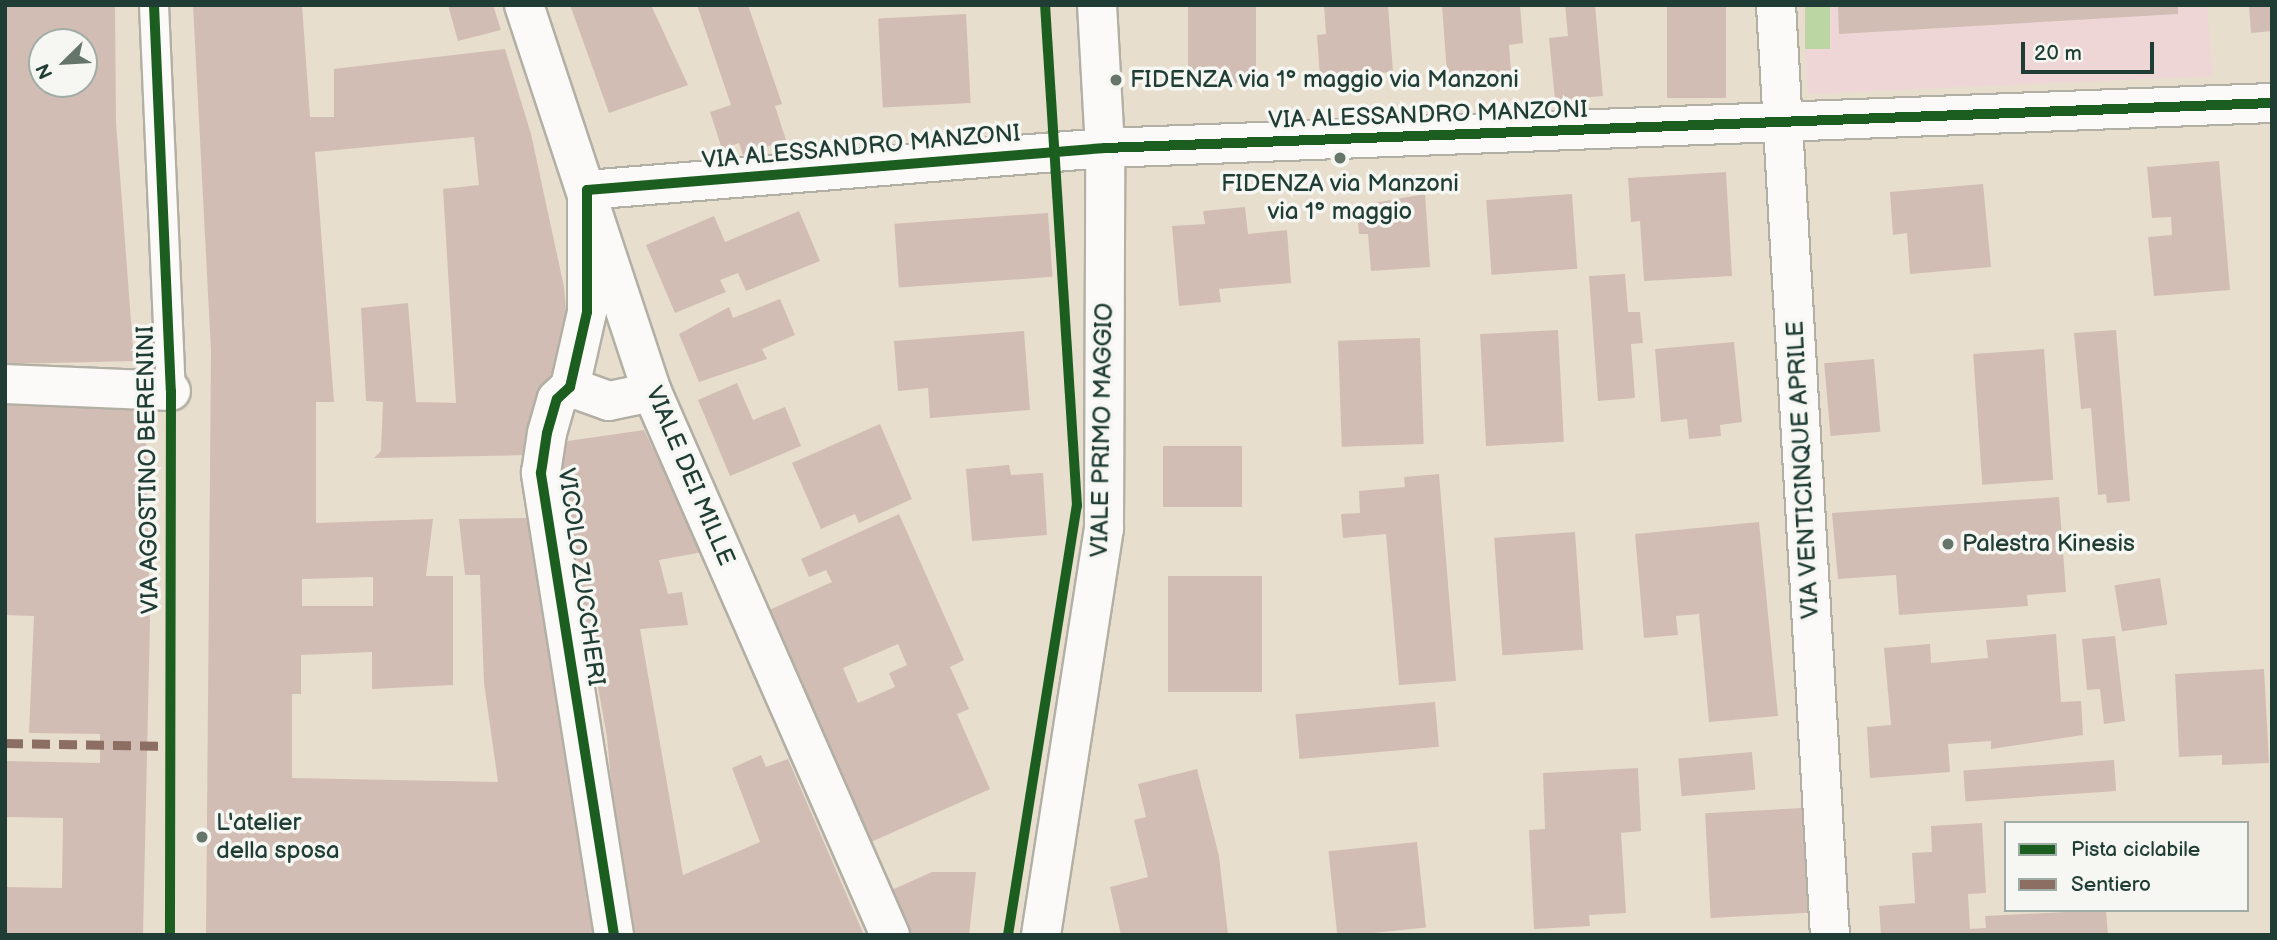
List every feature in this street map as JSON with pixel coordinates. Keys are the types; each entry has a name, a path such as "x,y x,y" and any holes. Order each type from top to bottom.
{"street":[{"name":"VIA AGOSTINO BERENINI","path":"154,5 171,390"},
{"name":"VIALE DEI MILLE","path":"524,5 652,392 890,935"},
{"name":"VIALE PRIMO MAGGIO","path":"1041,935 1104,530 1105,148 1097,5"},
{"name":"VIA VENTICINQUE APRILE","path":"1776,5 1830,935"},
{"name":"VIA ALESSANDRO MANZONI","path":"587,190 1105,148 2272,103"},
{"name":"VICOLO ZUCCHERI","path":"587,190 587,312 570,387 557,399 541,473 614,935"},
{"path":"5,384 171,390"},
{"path":"570,387 609,401 652,392"}],"shaded area":[{"path":"1802,5 2207,5 2213,76 1808,94"}],"green space":[{"path":"1805,5 1830,5 1830,49 1805,49"}],"building":[{"path":"6,5 115,5 116,122 134,361 5,364"},
{"path":"193,5 302,5 310,117 334,117 334,69 505,49 531,134 564,287 569,343 563,372 551,373 532,455 374,458 381,451 383,402 366,401 361,308 408,303 416,402 456,403 443,189 479,185 474,137 315,152 334,402 316,402 316,523 433,519 426,576 453,576 453,685 372,689 372,652 301,655 301,694 292,694 292,778 498,782 484,683 480,575 465,575 459,519 536,518 587,903 608,903 608,935 206,935 211,351","holes":["373,577 373,606 302,606 302,579"]},
{"path":"448,5 493,5 501,30 458,41"},
{"path":"570,5 651,5 688,85 609,113"},
{"path":"697,5 748,5 782,104 775,106 786,140 743,155 739,143 722,149 710,112 731,105"},
{"path":"1188,5 1256,5 1256,83 1188,83"},
{"path":"1324,5 1388,5 1393,72 1320,77 1317,35 1326,34"},
{"path":"1442,5 1520,5 1523,43 1509,45 1512,83 1448,88"},
{"path":"1565,5 1595,5 1603,96 1555,100 1549,38 1568,36"},
{"path":"1667,5 1726,5 1726,98 1667,98"},
{"path":"1838,5 2178,5 2178,14 1839,34"},
{"path":"2249,5 2272,5 2272,31 2251,33"},
{"path":"966,14 971,103 883,107 878,19"},
{"path":"2219,161 2230,290 2154,296 2148,237 2172,235 2171,217 2152,218 2147,167"},
{"path":"1726,172 1732,276 1644,281 1640,221 1631,222 1628,178"},
{"path":"1983,184 1991,267 1910,274 1907,233 1893,235 1890,192"},
{"path":"1425,194 1430,267 1371,271 1368,234 1359,234 1357,206"},
{"path":"1572,194 1577,269 1491,275 1486,200"},
{"path":"1245,207 1248,234 1287,230 1291,283 1219,289 1221,302 1179,306 1172,226 1205,224 1203,211"},
{"path":"799,211 820,261 746,291 738,273 720,280 726,292 675,313 646,245 714,216 725,242"},
{"path":"1048,213 1052,277 899,288 894,224"},
{"path":"1625,274 1628,312 1640,312 1643,343 1631,344 1635,398 1598,401 1589,276"},
{"path":"780,299 795,335 762,349 767,359 699,382 679,334 729,307 733,318"},
{"path":"1558,330 1564,442 1486,446 1480,334"},
{"path":"2116,330 2130,501 2107,503 2106,494 2098,495 2091,408 2081,409 2074,333"},
{"path":"1024,331 1030,410 930,418 928,388 898,391 894,341"},
{"path":"1420,338 1424,444 1342,447 1338,341"},
{"path":"1734,342 1742,422 1720,425 1721,436 1689,439 1687,419 1661,422 1655,349"},
{"path":"2044,349 2053,480 1982,485 1973,354"},
{"path":"1874,359 1880,432 1831,436 1824,363"},
{"path":"737,383 753,420 785,407 801,446 730,476 698,400"},
{"path":"5,396 145,397 150,621 143,935 5,935 5,887 62,888 63,818 5,817 5,761 100,763 100,734 29,733 34,616 5,615"},
{"path":"880,424 912,499 859,523 855,514 821,529 792,463"},
{"path":"644,430 703,552 659,560 668,594 682,592 688,625 640,629 683,875 760,842 732,768 761,755 766,767 788,759 864,935 625,935 607,737 554,443"},
{"path":"1163,446 1242,446 1242,507 1163,507"},
{"path":"1009,465 1011,475 1043,473 1047,535 972,541 966,469"},
{"path":"1439,474 1456,681 1399,685 1386,534 1343,538 1341,514 1360,513 1359,491 1405,487 1404,477"},
{"name":"Palestra Kinesis","path":"2059,497 2066,592 2027,595 2028,606 1899,615 1896,575 1838,579 1832,513"},
{"path":"899,514 964,660 950,667 969,709 957,714 990,789 871,842 767,611 832,582 826,570 809,577 801,559","holes":["898,644 907,665 889,673 895,687 858,703 843,668"]},
{"path":"1759,522 1778,716 1709,722 1699,614 1676,616 1678,635 1644,638 1635,534"},
{"path":"1575,532 1583,650 1502,655 1494,538"},
{"path":"1168,576 1262,576 1262,692 1168,692"},
{"path":"2160,578 2167,624 2122,632 2115,585"},
{"path":"2056,634 2061,702 2081,701 2083,735 1991,749 1991,741 1948,744 1950,772 1870,778 1867,727 1891,725 1884,648 1930,644 1931,663 1988,658 1986,640"},
{"path":"2115,636 2125,721 2104,724 2100,689 2087,690 2082,639"},
{"path":"2264,669 2269,763 2222,765 2222,755 2179,757 2175,674"},
{"path":"1435,702 1439,747 1299,759 1296,714"},
{"path":"1752,752 1755,790 1682,796 1678,758"},
{"path":"2114,760 2116,791 1966,801 1963,771"},
{"path":"1638,768 1641,831 1621,833 1626,913 1589,915 1590,926 1534,929 1529,830 1545,829 1543,773"},
{"path":"1197,769 1219,856 1228,935 1121,935 1110,887 1148,877 1134,820 1146,817 1138,784"},
{"path":"1803,808 1808,913 1711,918 1705,813"},
{"path":"1982,823 1986,893 1968,894 1970,929 1986,928 1985,916 2106,912 2108,935 1881,935 1879,906 1915,903 1912,853 1932,852 1931,826"},
{"path":"1417,842 1426,928 1337,935 1328,851"},
{"path":"932,872 976,872 969,935 904,935 887,892"}],"marked path":[{"path":"5,743 170,746"}],"cycle path":[{"path":"154,5 171,391 170,935"},
{"path":"1008,935 1077,506 1045,5"},
{"path":"614,935 541,473 547,433 557,399 570,387 587,312 587,190 1105,148 2272,103"}],"place":[{"name":"FIDENZA via 1° maggio via Manzoni","path":"1116,80"},
{"name":"FIDENZA via Manzoni via 1° maggio","path":"1340,158"},
{"name":"Palestra Kinesis","path":"1948,544"},
{"name":"L'atelier della sposa","path":"202,837"}]}
